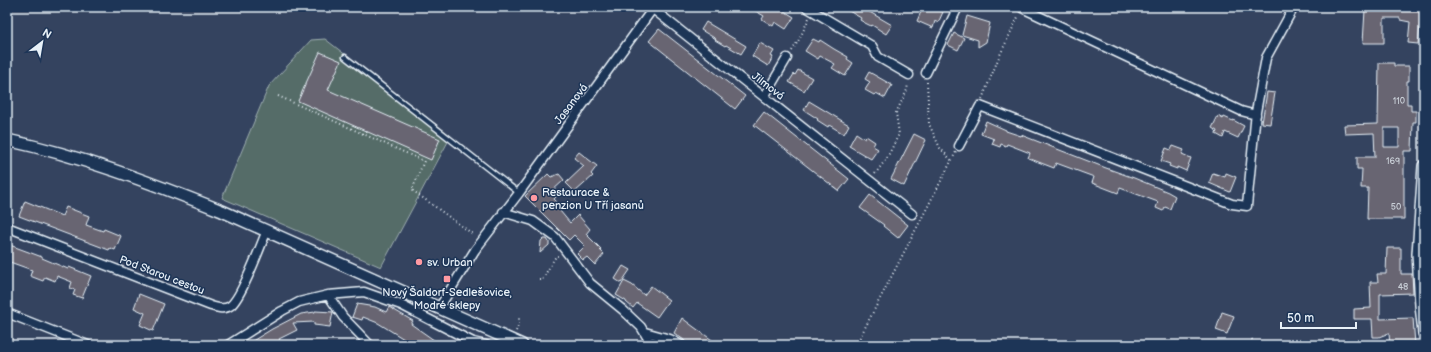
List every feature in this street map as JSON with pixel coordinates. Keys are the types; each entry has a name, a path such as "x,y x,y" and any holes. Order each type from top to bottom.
{"main road":[{"path":"7,140 26,144 139,179 222,210 522,345"},
{"path":"1424,166 1418,254 1424,333"}],"street":[{"path":"926,73 958,7"},
{"path":"959,146 980,106 1232,204 1247,206 1256,115 1266,58 1294,7"},
{"name":"Jilmová","path":"654,8 912,214"},
{"name":"Jasanová","path":"439,308 469,258 519,193 654,8"},
{"path":"1022,8 1241,111 1256,115"},
{"path":"809,9 872,46 878,58 909,76"},
{"path":"764,97 787,58"},
{"path":"503,212 527,218 538,224 555,237 590,283 637,322 645,332 649,345"},
{"name":"Pod Starou cestou","path":"7,227 211,306 223,309 232,305 238,295 267,230"},
{"path":"228,345 293,305 328,295 364,292 401,305 473,342 486,345 495,333"},
{"path":"328,295 343,317 367,345"},
{"path":"7,313 88,345"},
{"path":"645,332 670,339 681,345"}],"lane":[{"path":"345,57 519,193"}],"path":[{"path":"980,106 999,57 1022,8"},
{"path":"787,58 800,38 809,9"},
{"path":"926,73 929,124 940,148 952,161"},
{"path":"871,180 887,158 899,134 896,113 906,90 909,76"},
{"path":"278,96 424,161 412,190 474,235"},
{"path":"856,345 959,146"},
{"path":"539,280 542,280 556,256 569,254"},
{"path":"514,336 519,324 519,317"},
{"path":"1252,339 1253,345"}],"green space":[{"path":"325,39 451,136 381,267 222,198 269,86 311,40"}],"building":[{"path":"749,7 773,7 780,11 781,9 794,17 786,29 775,22 773,26 762,19 764,16"},
{"path":"842,7 861,7 892,25 886,34 872,25 871,26 860,20 861,18"},
{"path":"923,7 931,7 943,12 938,23 935,21 933,28 917,21"},
{"path":"1398,7 1422,7 1418,44 1408,43 1410,22 1400,20 1400,18 1384,18 1384,43 1363,43 1365,10 1398,10"},
{"path":"967,16 990,23 986,42 978,47 978,40 962,35"},
{"path":"706,22 746,46 741,54 715,40 716,39 701,30"},
{"path":"659,29 745,96 735,109 649,41"},
{"path":"954,33 964,38 958,50 948,45"},
{"path":"813,39 819,42 820,40 848,57 847,59 853,63 845,76 832,68 835,64 820,56 818,59 805,51"},
{"path":"760,43 774,51 771,56 773,57 768,66 752,56"},
{"path":"320,52 341,61 328,90 440,139 431,160 298,101"},
{"path":"1379,63 1394,63 1394,66 1409,66 1409,81 1407,81 1407,104 1411,104 1411,111 1416,111 1416,122 1413,122 1412,151 1404,151 1404,219 1367,219 1368,188 1361,188 1362,169 1357,169 1357,157 1375,157 1374,133 1345,134 1344,125 1378,124","holes":["1384,128 1399,128 1399,147 1384,147"]},
{"path":"798,70 812,78 804,91 789,82"},
{"path":"869,72 892,85 885,98 876,93 874,95 865,90 870,82 865,79"},
{"path":"1267,92 1275,93 1270,124 1262,123"},
{"path":"809,101 849,125 844,134 829,125 828,127 804,110"},
{"path":"764,112 849,179 839,191 754,125"},
{"path":"1218,116 1223,119 1224,117 1233,120 1244,126 1238,138 1225,132 1223,138 1216,134 1217,131 1212,128"},
{"path":"986,121 1006,131 1021,135 1168,192 1175,196 1170,209 1165,207 1163,211 1156,208 1158,202 1120,188 1118,193 1092,183 1094,177 1056,163 1054,168 1028,158 1030,153 1007,144 1006,146 1001,144 1000,147 992,144 994,139 981,134"},
{"path":"856,133 865,139 866,136 875,142 873,146 878,149 871,159 849,146"},
{"path":"914,134 926,140 904,186 891,179"},
{"path":"1173,146 1184,150 1182,154 1191,158 1186,171 1177,167 1177,169 1169,166 1170,164 1161,161 1166,148 1171,150"},
{"path":"579,152 597,166 591,174 593,176 575,192 566,183 584,166 574,158"},
{"path":"1213,173 1225,177 1226,173 1236,177 1230,192 1209,183"},
{"path":"548,174 551,177 559,174 564,180 551,192 556,197 554,199 563,208 560,211 570,223 578,215 590,229 586,234 604,254 595,265 587,257 583,260 577,254 585,246 574,235 569,240 525,196"},
{"path":"870,195 908,225 898,238 883,226 884,225 860,208"},
{"path":"25,201 62,216 66,207 89,216 86,225 103,231 104,229 121,236 115,250 110,248 109,250 19,216"},
{"path":"543,239 547,239 549,245 540,253 541,241"},
{"path":"7,244 42,257 68,269 69,267 91,276 82,298 73,295 75,290 70,288 72,282 57,276 55,281 45,277 43,281 30,276 32,270 7,261"},
{"path":"1387,248 1401,248 1401,274 1412,274 1413,293 1380,294 1380,319 1413,318 1415,345 1390,345 1389,333 1379,337 1373,337 1372,319 1354,319 1354,309 1371,308 1370,282 1378,282 1377,274 1386,274"},
{"path":"623,266 630,270 621,283 615,279"},
{"path":"624,281 632,285 644,295 651,286 669,300 657,317 637,303 633,308 626,301 616,295"},
{"path":"139,294 164,304 153,331 140,325 145,313 134,308"},
{"path":"357,304 375,307 386,312 389,307 413,321 411,324 441,345 408,345 403,341 404,339 378,323 363,317 362,320 352,317"},
{"path":"315,311 333,312 330,327 314,325 314,322 293,323 297,330 279,339 281,342 274,345 246,345 301,314"},
{"path":"1222,312 1234,316 1227,334 1216,330"},
{"path":"682,318 719,345 688,345 674,333"}],"place":[{"name":"Restaurace & penzion U Tří jasanů","path":"534,198"},
{"name":"sv. Urban","path":"419,262"},
{"name":"Nový Šaldorf-Sedlešovice, Modré sklepy","path":"447,279"}]}
